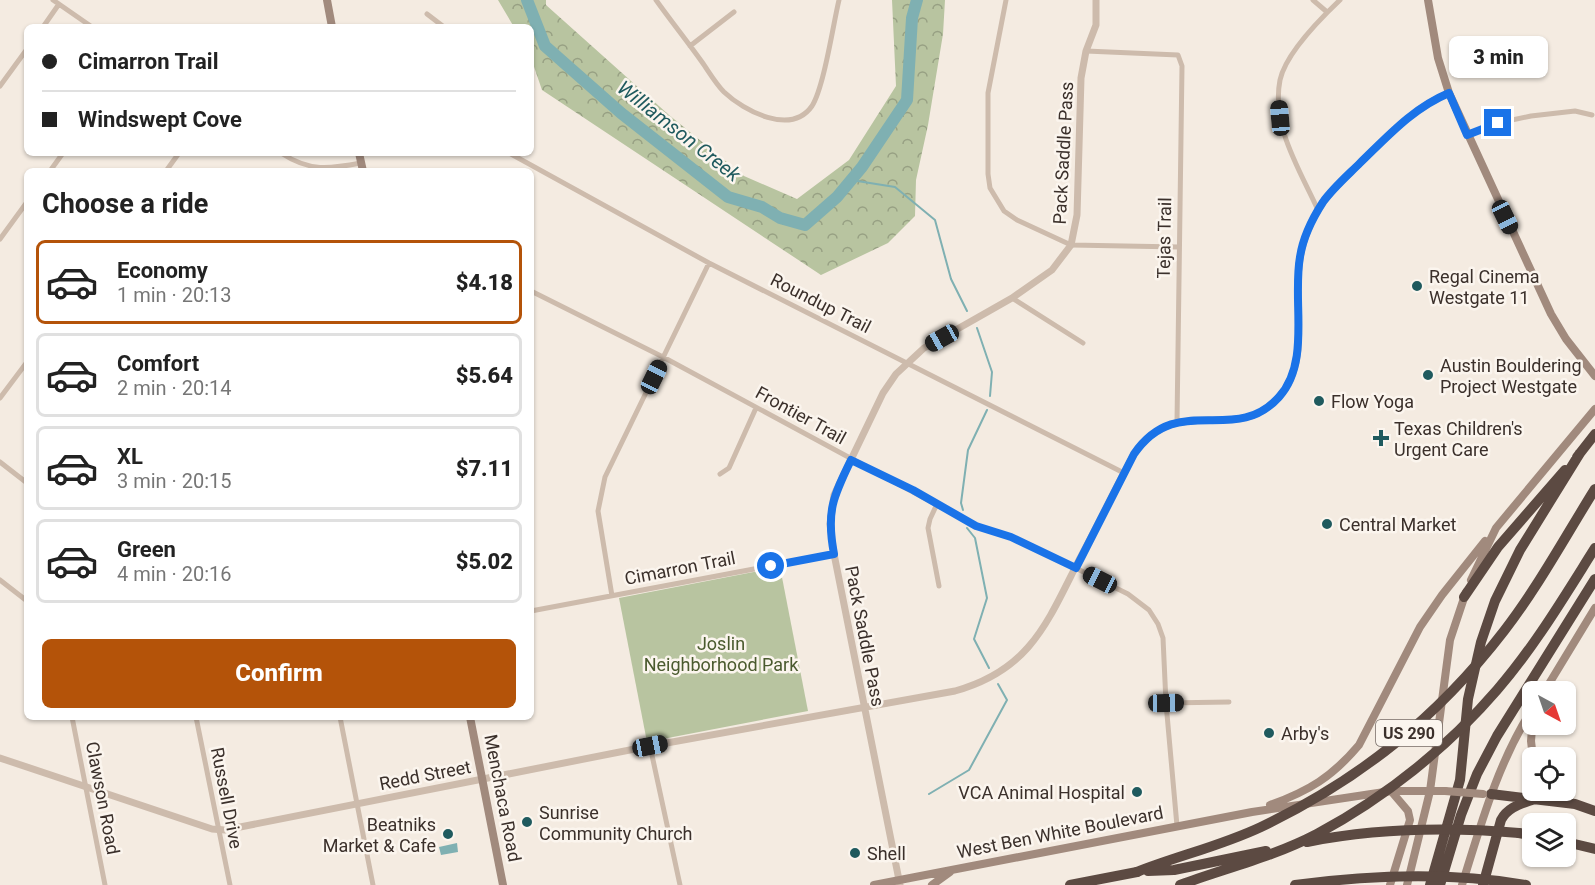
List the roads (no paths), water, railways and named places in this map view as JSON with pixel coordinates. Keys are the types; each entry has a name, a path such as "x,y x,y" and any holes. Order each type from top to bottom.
{"highway":[{"path":"1464,597 1498,546 1595,434"},
{"path":"1430,885 1460,780 1468,699 1481,642 1495,601 1520,550 1580,453"},
{"name":"US 290","path":"1070,885 1137,872 1259,828 1344,782 1414,729 1444,701 1504,632 1595,489"},
{"name":"US 290","path":"1180,885 1260,859 1316,834 1363,807 1402,779 1468,722 1497,690 1529,649 1595,548"},
{"path":"1440,885 1461,815 1477,774 1497,736 1595,579"},
{"path":"1487,794 1522,798"},
{"path":"1482,885 1504,814 1529,801"},
{"path":"1550,801 1575,804 1595,811"},
{"path":"1137,872 1174,870 1322,840 1379,831 1434,828 1522,834"},
{"path":"1576,844 1595,849"},
{"path":"1295,885 1380,878 1427,878 1526,885"}],"main road":[{"path":"327,0 331,24"},
{"path":"1428,0 1438,58 1449,93 1467,135 1555,321 1595,376"},
{"path":"1407,885 1430,791 1450,640 1464,597 1496,528 1595,409"},
{"name":"West Ben White Boulevard","path":"1252,812 1300,795 1324,780 1345,761 1368,730 1420,627 1459,572 1496,528"},
{"path":"1551,681 1595,608"},
{"name":"Menchaca Road","path":"471,720 503,885"},
{"path":"1462,885 1487,794 1522,724"},
{"path":"1390,885 1410,820 1408,811 1391,791"},
{"name":"West Ben White Boulevard","path":"874,885 900,882 1252,812 1391,791 1487,794"},
{"path":"1571,801 1575,804"},
{"path":"932,885 953,870"}],"street":[{"path":"53,0 89,24"},
{"path":"656,0 724,91 746,107 770,118 787,121 801,117 812,106 819,90 839,0"},
{"path":"1006,0 988,93 988,174 990,188 1004,211 1017,220 1071,245 1179,247"},
{"name":"Pack Saddle Pass","path":"900,882 834,554 830,524 832,504 883,393 906,362 924,348 1012,298 1052,270 1071,245 1077,215 1082,78 1086,51 1096,24 1096,0"},
{"path":"1313,0 1327,12"},
{"path":"1318,210 1285,136 1278,100 1280,79 1288,60 1327,12 1340,0"},
{"path":"45,24 59,4"},
{"path":"690,46 735,12"},
{"path":"427,14 440,24"},
{"name":"Tejas Trail","path":"1086,51 1178,55 1182,66 1177,422"},
{"path":"0,86 24,53"},
{"path":"1177,422 1227,421 1245,418 1269,407 1287,386 1295,368 1297,354 1300,257 1306,233 1318,210 1330,194 1409,117 1431,101 1449,93"},
{"path":"1467,135 1498,123 1531,116 1575,111 1592,115"},
{"path":"286,156 293,161 320,168"},
{"name":"Roundup Trail","path":"514,156 710,263 1124,473"},
{"path":"334,168 362,167"},
{"path":"0,239 24,206"},
{"path":"612,596 598,511 605,477 710,263"},
{"name":"Frontier Trail","path":"534,292 663,357 976,526 1011,537 1136,599 1154,617 1161,631 1164,646 1166,703 1177,826"},
{"path":"1012,298 1083,343"},
{"path":"0,398 24,368"},
{"path":"720,474 729,468 756,408"},
{"name":"Redd Street","path":"0,758 219,831 650,746 955,691 998,673 1023,654 1040,635 1134,454 1146,438 1162,427 1177,422"},
{"path":"0,462 24,481"},
{"path":"937,504 928,528 939,586"},
{"name":"Cimarron Trail","path":"534,610 834,554"},
{"path":"0,580 24,599"},
{"path":"1166,703 1229,702"},
{"name":"Clawson Road","path":"73,720 105,885"},
{"name":"Russell Drive","path":"197,720 230,885"},
{"path":"341,720 373,885"},
{"path":"650,746 680,885"}],"water":[{"path":"457,843 458,852 441,855 439,847"}],"waterway":[{"name":"Williamson Creek","path":"527,0 545,46 621,113 728,197 762,207 780,218 805,225 837,197 862,167 907,100 912,18 917,0"},
{"path":"851,180 895,187 935,220 951,279 967,311"},
{"path":"977,328 992,372 990,396"},
{"path":"963,510 961,503 968,450 987,410"},
{"path":"967,528 975,538 987,598 974,639 989,668"},
{"path":"929,794 969,770 1007,700 998,684"}],"place":[{"name":"Regal Cinema Westgate 11","path":"1417,286"},
{"name":"Austin Bouldering Project Westgate","path":"1428,375"},
{"name":"Flow Yoga","path":"1319,401"},
{"name":"Texas Children's Urgent Care","path":"1381,438"},
{"name":"Central Market","path":"1327,524"},
{"name":"Arby's","path":"1269,733"},
{"name":"VCA Animal Hospital","path":"1137,792"},
{"name":"Sunrise Community Church","path":"527,822"},
{"name":"Beatniks Market & Cafe","path":"448,834"},
{"name":"Shell","path":"855,853"}],"park label":[{"name":"Joslin Neighborhood Park","path":"721,653"}]}
